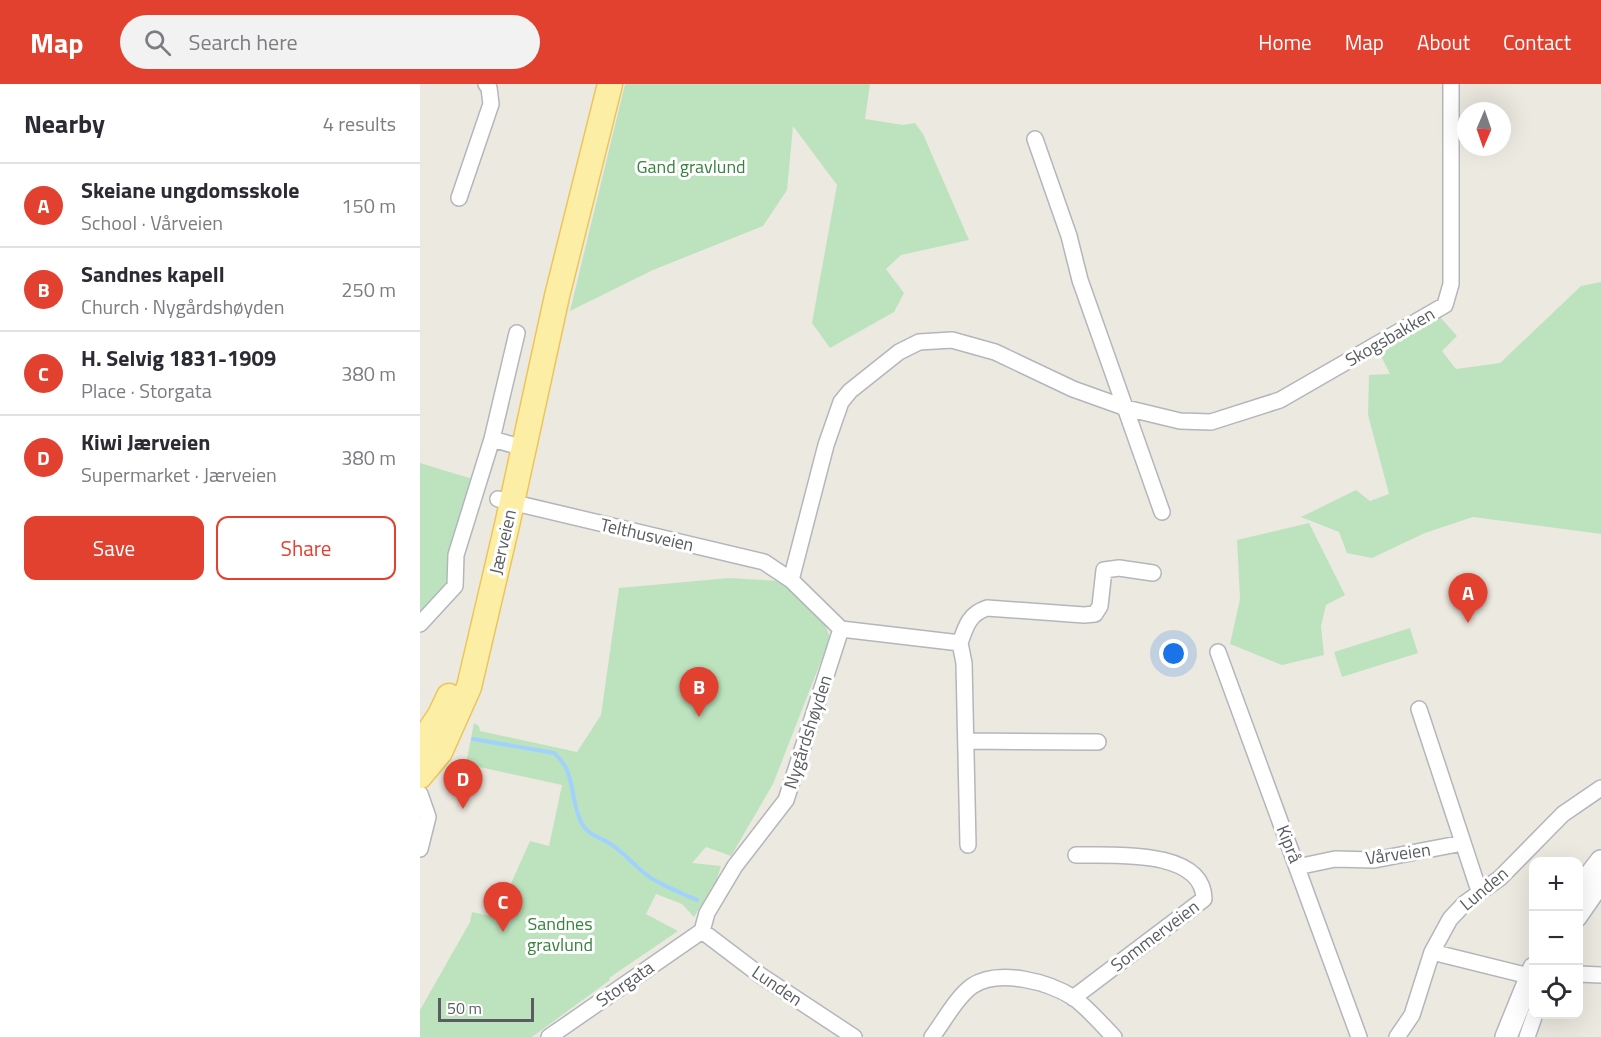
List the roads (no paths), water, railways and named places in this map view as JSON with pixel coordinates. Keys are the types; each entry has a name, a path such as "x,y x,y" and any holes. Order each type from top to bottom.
{"main road":[{"name":"Jærveien","path":"585,182 599,84"},
{"name":"Jærveien","path":"420,776 440,752 465,697 505,501 510,444 557,296 610,84"},
{"name":"Jærveien","path":"421,743 440,715 454,683 505,501"},
{"path":"1583,884 1601,861"},
{"path":"1506,1037 1529,977"}],"street":[{"path":"459,198 491,104 489,88 486,84"},
{"name":"Skogsbakken","path":"791,580 826,446 841,402 849,391 899,352 919,342 952,340 995,352 1073,389 1126,408 1194,423 1233,416 1280,400 1445,305 1450,295 1451,284 1451,84"},
{"path":"1035,139 1068,236 1080,280 1162,512"},
{"path":"420,624 455,586 456,555 510,444 517,333"},
{"name":"Telthusveien","path":"505,501 764,562 791,580 841,629"},
{"path":"968,845 964,663 960,643 966,622 975,611 987,608 1095,614 1100,606 1104,570 1119,568 1153,573"},
{"path":"841,629 960,643"},
{"name":"Nygårdshøyden","path":"702,931 707,913 735,866 786,800 841,629"},
{"name":"Kiprå","path":"1218,652 1359,1037"},
{"path":"1419,709 1479,891"},
{"path":"966,741 1098,742"},
{"name":"Lunden","path":"1398,1037 1412,1016 1432,952 1450,919 1479,891 1500,878 1563,814 1601,788"},
{"path":"420,794 428,817 420,848"},
{"name":"Vårveien","path":"1298,867 1335,859 1369,861 1463,843"},
{"name":"Sommerveien","path":"1073,998 1204,899 1204,890 1196,879 1177,863 1153,858 1076,855"},
{"path":"1583,912 1601,886"},
{"name":"Storgata","path":"549,1037 702,931"},
{"name":"Lunden","path":"702,931 759,975 854,1037"},
{"path":"1432,952 1529,972"},
{"path":"1583,974 1601,975"},
{"path":"932,1037 965,994 982,981 1007,978 1048,986 1073,998 1114,1037"},
{"path":"1527,1037 1533,1019"}],"waterway":[{"path":"473,739 554,753 570,777 575,805 585,828 617,849 651,878 697,900"}],"place":[{"name":"Skeiane ungdomsskole","path":"1468,623"},
{"name":"Sandnes kapell","path":"699,717"},
{"name":"Kiwi Jærveien","path":"463,809"},
{"name":"H. Selvig 1831-1909","path":"503,932"}],"park label":[{"name":"Gand gravlund","path":"691,167"},
{"name":"Sandnes gravlund","path":"560,934"}]}
